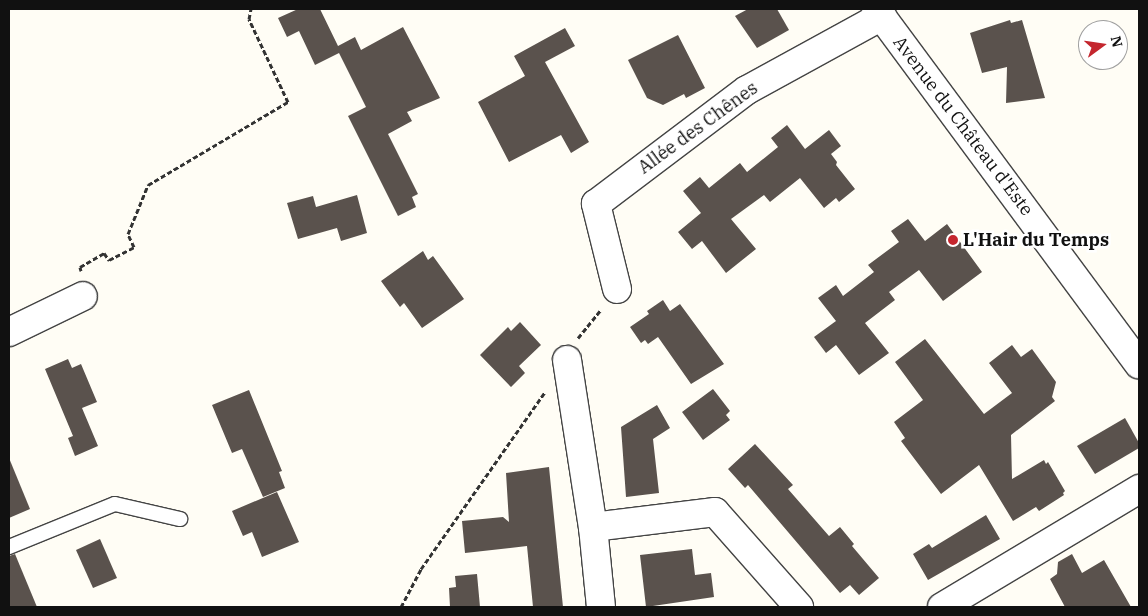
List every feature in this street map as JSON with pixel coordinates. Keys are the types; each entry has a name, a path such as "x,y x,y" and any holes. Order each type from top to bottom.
{"street":[{"name":"Allée des Chênes","path":"617,289 596,204 747,90 879,12"},
{"name":"Avenue du Château d'Este","path":"879,12 1139,364"},
{"path":"9,332 83,296"},
{"path":"567,360 593,527 600,607"},
{"path":"942,607 1139,489"},
{"path":"593,527 715,512 799,607"}],"lane":[{"path":"9,547 115,504 180,520"}],"path":[{"path":"83,296 80,267 104,253 109,260 134,247 128,234 148,185 288,102 249,19 251,9"},
{"path":"401,607 421,569 567,360 570,348 617,289"}],"building":[{"path":"298,9 320,9 338,46 355,37 361,50 403,27 440,98 407,112 412,121 388,134 418,194 412,197 416,207 398,216 348,116 366,107 339,53 315,65 299,31 287,37 278,18"},
{"path":"748,9 777,9 789,30 757,48 735,16"},
{"path":"1010,20 1011,23 1022,20 1045,98 1006,103 1007,67 982,73 970,33"},
{"path":"565,28 575,46 545,62 589,142 571,153 561,135 509,162 478,102 525,76 514,56"},
{"path":"678,35 705,88 686,98 684,94 663,105 647,98 628,60"},
{"path":"787,125 805,149 829,130 841,146 831,154 837,162 836,165 855,189 839,202 836,198 824,208 800,178 770,202 764,195 731,219 756,249 726,273 702,241 692,249 678,232 701,213 683,191 700,177 709,188 740,163 747,172 778,147 771,138"},
{"path":"357,195 367,233 341,241 337,228 298,239 287,203 313,196 316,207"},
{"path":"908,219 925,241 947,224 982,272 943,301 919,270 889,292 895,300 865,323 889,353 859,375 836,345 826,353 814,337 836,321 818,298 836,285 843,296 874,272 868,265 899,242 891,231"},
{"path":"423,251 428,260 433,256 464,299 422,328 404,303 400,307 381,281"},
{"path":"663,300 670,311 680,304 724,364 691,384 658,337 648,344 645,340 641,343 630,327 649,314 647,311"},
{"path":"520,322 541,345 519,366 525,373 511,387 480,355 508,327 511,331"},
{"path":"925,339 984,414 1012,393 989,363 1012,345 1021,357 1032,349 1056,382 1052,397 1055,401 1011,435 1012,479 1044,460 1046,464 1048,462 1065,491 1064,495 1039,511 1036,507 1013,521 979,465 941,494 901,441 905,438 894,422 923,400 895,362"},
{"path":"68,359 72,368 81,364 97,402 82,408 98,446 75,456 68,438 73,436 45,369"},
{"path":"713,389 730,411 726,415 730,420 703,440 682,412"},
{"path":"249,390 282,471 279,472 285,488 263,497 242,449 232,453 212,405"},
{"path":"657,405 670,428 653,439 659,493 626,497 621,427"},
{"path":"1125,418 1139,443 1139,448 1095,474 1077,446"},
{"path":"755,444 793,485 788,489 829,536 840,527 854,544 852,546 879,578 859,595 850,585 840,593 748,485 745,488 728,469"},
{"path":"9,458 30,509 9,518"},
{"path":"549,467 563,607 533,607 527,546 465,553 462,521 503,517 509,522 506,473"},
{"path":"277,492 299,542 262,557 252,532 243,536 232,511"},
{"path":"986,515 1000,539 928,580 913,554 929,544 932,548"},
{"path":"100,539 117,578 93,588 76,550"},
{"path":"692,549 695,575 711,573 714,597 646,607 640,555"},
{"path":"15,554 37,607 9,607 9,556"},
{"path":"1072,554 1082,573 1104,560 1131,607 1065,607 1050,579 1057,574 1058,562"},
{"path":"477,574 480,607 450,607 449,588 456,587 455,576"}],"place":[{"name":"L'Hair du Temps","path":"953,240"}]}
